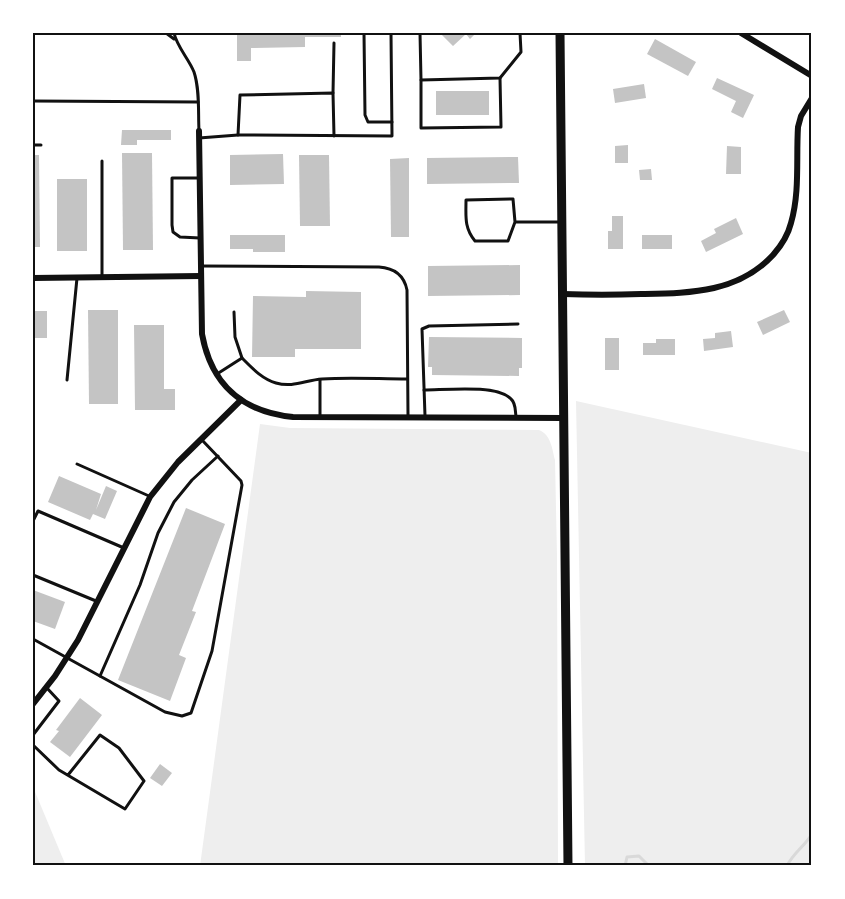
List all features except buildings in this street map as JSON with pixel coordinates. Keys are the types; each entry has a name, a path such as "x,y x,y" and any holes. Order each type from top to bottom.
{"main road":[{"path":"560,33 568,866"}],"street":[{"path":"741,33 812,76"},
{"path":"563,294 649,294 712,290 750,275 765,264 779,248 790,226 796,204 798,127 801,116 812,98"},
{"path":"199,135 204,349 216,374 226,388 241,400 254,408 278,415 564,418"},
{"path":"33,278 201,276"},
{"path":"33,704 67,658 98,602 150,497 178,462 241,400"}],"lane":[{"path":"166,33 175,40"},
{"path":"174,33 175,40 194,73 199,135 334,136 392,136 392,33"},
{"path":"364,33 365,115 368,122 392,122"},
{"path":"420,33 421,128 501,127 500,78 520,52 520,33"},
{"path":"334,43 334,136"},
{"path":"421,80 500,78"},
{"path":"238,135 240,95 333,93"},
{"path":"33,101 198,102"},
{"path":"33,145 41,145"},
{"path":"102,161 102,278"},
{"path":"200,178 172,178 172,225 173,232 180,237 200,238"},
{"path":"513,199 515,222 508,240 475,241 465,224 466,200 513,199"},
{"path":"515,222 563,222"},
{"path":"201,266 379,267 392,270 402,277 407,290 408,418"},
{"path":"67,380 78,278"},
{"path":"234,312 235,337 242,358 261,376 272,382 282,385 301,385 320,379 407,379"},
{"path":"424,418 422,329 424,327 518,324"},
{"path":"216,374 242,358"},
{"path":"320,379 320,417"},
{"path":"424,390 494,390 511,398 516,418"},
{"path":"33,639 165,712 182,716 191,713 212,651 242,485 241,481 202,439"},
{"path":"100,676 140,585 158,533 174,502 192,480 218,456"},
{"path":"77,464 150,497"},
{"path":"33,521 38,511 124,548"},
{"path":"33,574 98,602"},
{"path":"33,735 59,701 46,687"},
{"path":"33,745 59,770 125,809 144,781 119,748 100,735 68,775"}],"shaded area":[{"path":"576,401 812,453 812,866 585,866"},
{"path":"260,424 290,428 539,430 549,439 555,460 558,866 200,866"},
{"path":"33,787 66,866 33,866"}],"waterway":[{"path":"787,866 812,834"},
{"path":"625,866 627,857 639,856 649,866"}]}
